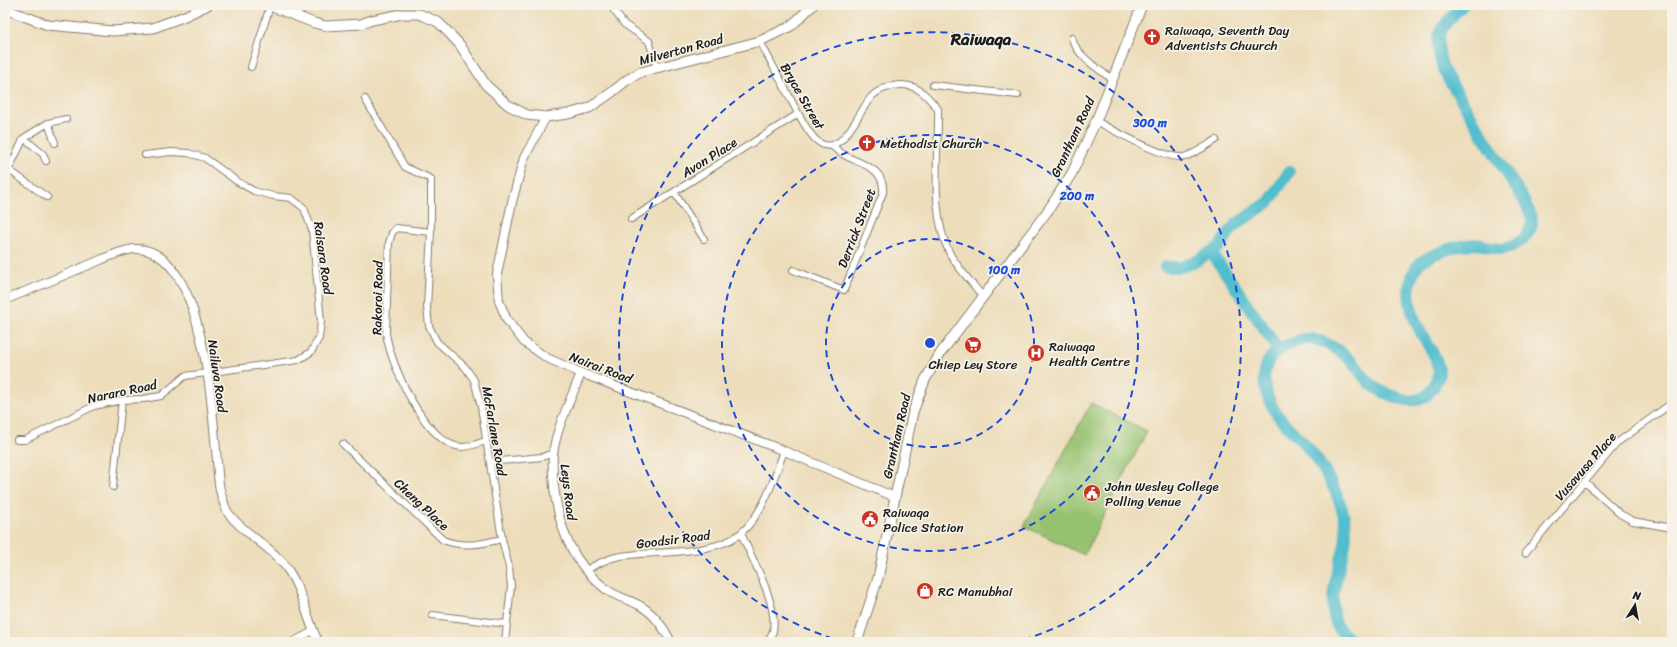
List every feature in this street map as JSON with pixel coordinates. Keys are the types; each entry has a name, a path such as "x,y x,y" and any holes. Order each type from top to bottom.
{"main road":[{"path":"5,9 48,25 113,31 153,28 185,16 208,5"},
{"name":"Milverton Road","path":"269,5 314,23 326,26 361,24 372,20 402,14 419,14 438,22 448,32 460,45 486,85 508,105 527,115 546,117 568,114 589,108 627,80 642,72 760,41 791,26 813,5"},
{"name":"Grantham Road","path":"857,642 878,578 913,412 919,394 931,368 940,354 1049,209 1072,172 1096,121 1142,5"}],"street":[{"path":"251,67 269,5"},
{"path":"610,5 624,24 649,41 657,68"},
{"path":"1072,38 1075,46 1081,53 1112,79"},
{"name":"Bryce Street","path":"760,41 798,114 816,140 824,145 832,146"},
{"path":"832,146 843,139 872,96 881,89 894,85 909,84 920,90 938,109 937,189 943,235 951,254 984,297"},
{"path":"933,85 1018,95"},
{"name":"McFarlane Road","path":"365,99 405,167 431,179 432,232 427,307 429,326 437,342 465,367 474,380 481,407 511,586 505,642"},
{"name":"Avon Place","path":"631,219 798,114"},
{"name":"Nairai Road","path":"546,117 524,158 512,202 497,274 499,301 507,320 524,342 547,358 581,373 784,451 895,498"},
{"path":"5,178 24,138 48,123 66,120"},
{"path":"1096,121 1135,141 1177,157 1185,156 1198,151 1216,140"},
{"path":"48,123 55,143"},
{"path":"24,138 43,154 46,161"},
{"name":"Derrick Street","path":"793,270 844,290 883,193 884,184 874,170 844,155 832,146"},
{"name":"Raisara Road","path":"145,155 171,152 188,153 205,158 238,182 254,191 273,196 291,198 304,208 312,230 321,321 319,338 312,352 298,360 207,374"},
{"path":"9,170 47,197"},
{"path":"674,192 704,239"},
{"name":"Rakoroi Road","path":"432,232 396,228 392,233 389,243 386,332 388,344 403,385 426,422 438,435 450,444 462,447 486,441"},
{"name":"Nailuva Road","path":"5,300 111,256 134,249 152,253 168,262 181,280 201,337 207,374 221,493 228,513 245,530 273,553 286,567 295,582 318,642"},
{"name":"Leys Road","path":"581,373 559,429 553,453 555,492 560,522 566,541 586,570 607,591 639,605 654,618 671,642"},
{"name":"Nararo Road","path":"17,440 25,440 94,406 122,400 161,396 185,376 207,374"},
{"path":"113,487 122,400"},
{"name":"Vusavusa Place","path":"1525,553 1618,442 1672,403"},
{"name":"Cheng Place","path":"343,444 443,540 462,545 476,545 502,539"},
{"name":"Goodsir Road","path":"586,570 601,562 616,557 716,546 740,533 754,517 766,497 784,451"},
{"path":"490,462 542,457 553,453"},
{"path":"1585,482 1620,514 1633,521 1672,528"},
{"path":"740,533 770,599 773,615 773,632 767,642"},
{"path":"432,615 507,624"},
{"path":"292,642 313,631"}],"green space":[{"path":"1091,403 1147,431 1084,555 1024,526"}],"waterway":[{"path":"1354,642 1342,633 1336,623 1333,610 1335,583 1345,544 1345,519 1330,481 1316,459 1305,444 1275,412 1265,389 1265,372 1267,364 1278,350 1299,340 1313,339 1327,344 1339,351 1355,365 1370,383 1380,391 1403,399 1420,399 1430,392 1435,384 1439,371 1434,354 1415,321 1410,305 1409,288 1416,268 1427,258 1447,250 1475,244 1497,249 1506,248 1518,243 1528,234 1531,228 1531,216 1521,195 1489,146 1443,69 1439,54 1440,33 1446,23 1463,5"},
{"path":"1165,267 1180,267 1193,263 1219,247 1235,225 1269,202 1289,172"},
{"path":"1211,252 1279,350"}],"place":[{"name":"Raiwaqa, Seventh Day Adventists Chuurch","path":"1152,37"},
{"name":"Methodist Church","path":"867,143"},
{"name":"Chiep Ley Store","path":"973,345"},
{"name":"Raiwaqa Health Centre","path":"1036,353"},
{"name":"John Wesley College Polling Venue","path":"1092,493"},
{"name":"Raiwaqa Police Station","path":"870,519"},
{"name":"RC Manubhai","path":"925,591"}],"district":[{"name":"Raiwaqa","path":"981,39"}]}
